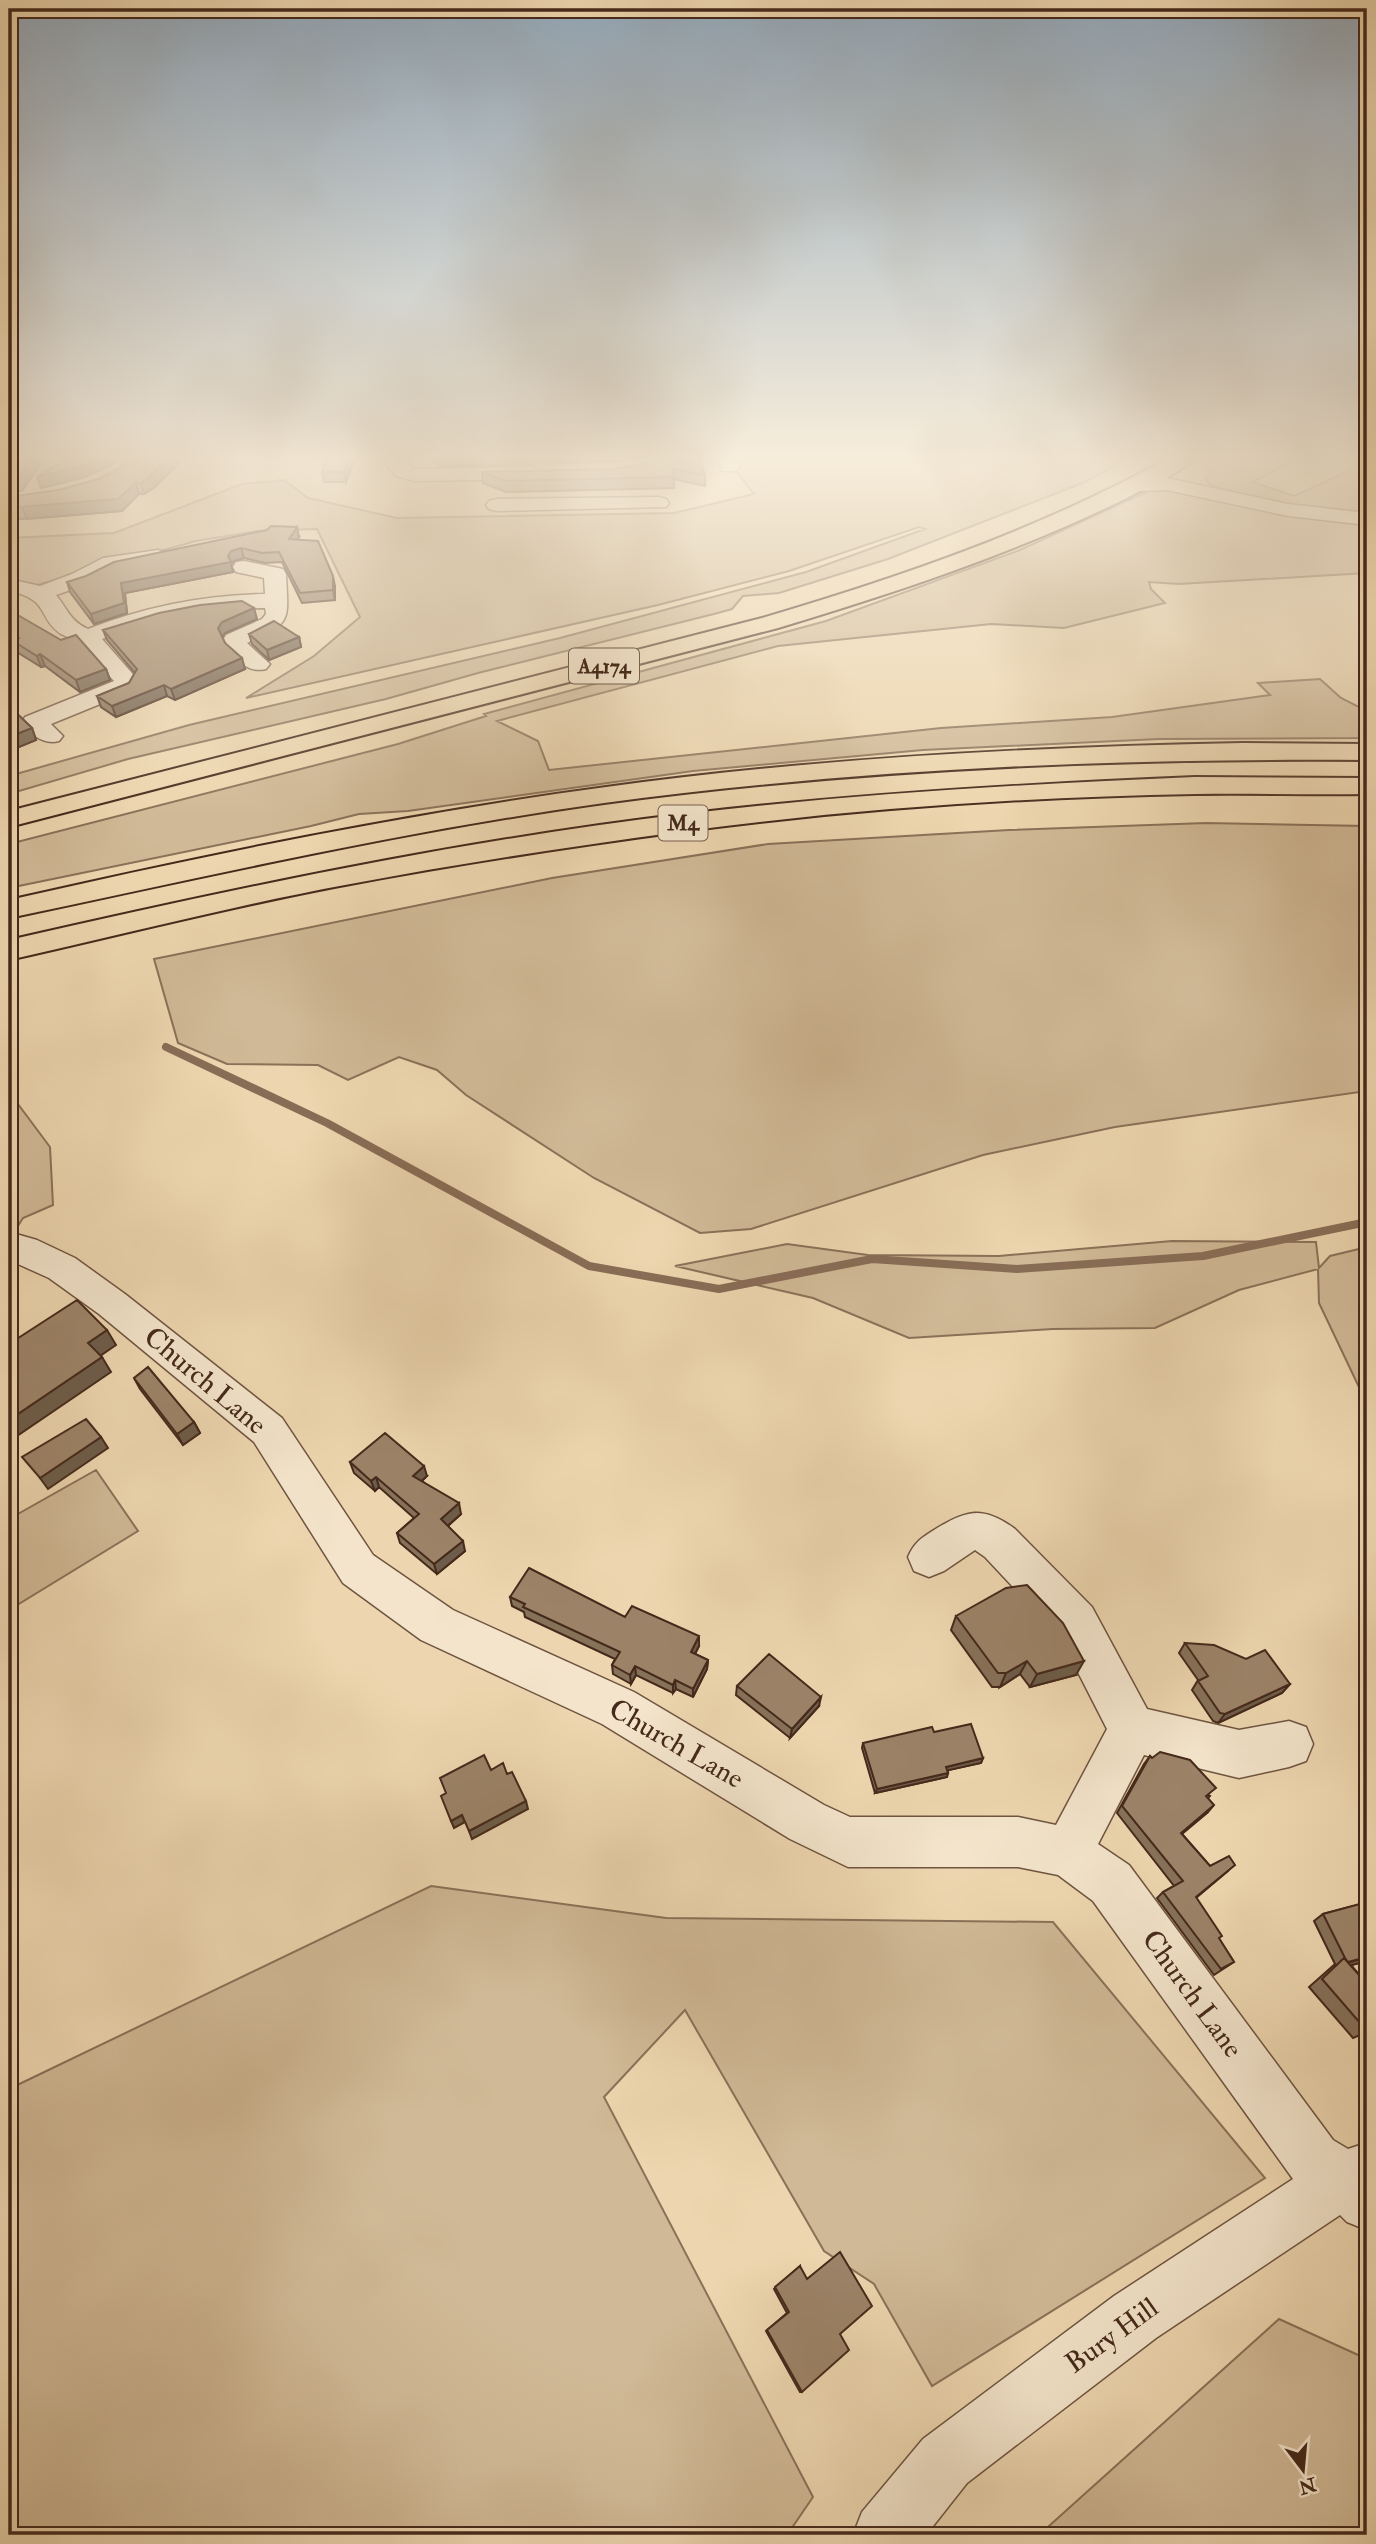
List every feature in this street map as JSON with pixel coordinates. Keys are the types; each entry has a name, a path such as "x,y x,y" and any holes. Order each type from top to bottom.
{"highway":[{"name":"A4174","path":"9,800 682,630 768,606 847,579"},
{"name":"A4174","path":"9,819 770,623 913,579"},
{"name":"M4","path":"9,909 185,868 376,831 572,799 723,781 960,762 1111,754 1367,752"},
{"name":"M4","path":"9,950 194,906 393,866 585,835 762,813 977,795 1138,786 1367,786"}],"street":[{"path":"37,593 81,579"},
{"path":"258,664 240,651 234,640 270,624 277,615 275,579"},
{"path":"9,585 27,588 49,600 59,619 69,629 87,637 126,680 124,686 34,723"},
{"path":"87,637 115,625 214,604 276,601"},
{"name":"Church Lane","path":"9,1246 49,1262 82,1282 268,1430 358,1569 437,1625 618,1708 807,1822 848,1842 1018,1842 1068,1853 1111,1883 1313,2160 1359,2184"},
{"path":"929,1557 969,1531 986,1532 1000,1543 1076,1622 1132,1730 1238,1754 1289,1744"},
{"path":"1068,1853 1132,1730"},
{"name":"Bury Hill","path":"885,2535 946,2461 1135,2317 1359,2184"}],"shaded area":[{"path":"9,579 60,579 37,585 9,581"},
{"path":"341,579 759,579 658,605 246,698 314,656 360,617"},
{"path":"781,579 825,579 779,593 743,596 732,609 386,699 128,759 9,794 9,776 189,725 560,638"},
{"path":"942,579 1269,579 1179,584 1149,582 1151,589 1165,603 1064,628 991,624 778,646 497,721 538,741 549,770 941,728 1112,717 1270,695 1258,683 1320,679 1341,698 1367,711 1367,738 1159,739 923,750 693,771 408,811 359,814 9,888 9,844 398,744 486,716 484,714 826,621"},
{"path":"1206,823 1367,826 1367,1091 1115,1127 983,1155 751,1229 700,1233 594,1178 466,1095 437,1070 399,1057 348,1080 318,1065 227,1064 178,1043 154,959 552,878 768,844 1009,830"},
{"path":"9,1092 50,1147 53,1205 23,1218 11,1237 9,1237"},
{"path":"1172,1241 1316,1242 1319,1268 1330,1256 1367,1247 1367,1404 1319,1303 1318,1269 1239,1290 1155,1328 1053,1329 909,1338 813,1298 675,1266 787,1244 868,1255 999,1256"},
{"path":"96,1470 138,1531 9,1610 9,1519"},
{"path":"431,1886 666,1918 1053,1922 1265,2178 932,2386 874,2284 824,2251 685,2010 604,2097 813,2497 787,2535 9,2535 9,2089"},
{"path":"1279,2319 1367,2359 1367,2535 1039,2535"}],"building":[{"path":"77,579 143,579 121,583 124,603 91,614 67,582"},
{"path":"293,579 333,579 333,590 300,593"},
{"path":"242,601 254,608 222,622 218,628 225,643 242,658 171,689 164,685 112,706 97,696 129,683 137,669 103,630 159,613"},
{"path":"9,610 61,640 76,635 106,669 76,680 40,654 37,656 13,641 19,638 9,631"},
{"path":"274,621 299,637 267,650 249,634"},
{"path":"9,706 32,728 9,737"},
{"path":"77,1300 107,1330 88,1343 102,1357 9,1420 9,1344"},
{"path":"148,1367 194,1422 177,1434 134,1378"},
{"path":"86,1419 101,1437 40,1478 22,1457"},
{"path":"385,1433 424,1466 413,1476 459,1503 441,1519 463,1541 434,1564 397,1533 419,1514 376,1477 371,1481 350,1462"},
{"path":"529,1568 625,1617 632,1606 699,1636 691,1652 708,1660 693,1689 675,1680 673,1685 635,1666 630,1675 612,1665 620,1652 523,1607 525,1604 510,1597"},
{"path":"1027,1585 1063,1623 1084,1661 1037,1674 1027,1661 1006,1673 998,1673 956,1616 1006,1588"},
{"path":"1185,1643 1214,1645 1246,1659 1265,1650 1290,1684 1225,1714 1220,1713 1198,1681 1208,1676"},
{"path":"769,1654 821,1697 792,1729 737,1686"},
{"path":"971,1724 983,1758 946,1767 948,1773 877,1789 863,1743 932,1727 934,1732"},
{"path":"1160,1752 1190,1760 1216,1788 1206,1796 1214,1805 1181,1833 1210,1866 1229,1856 1235,1865 1196,1897 1222,1936 1219,1938 1234,1962 1221,1969 1163,1892 1183,1881 1122,1806 1150,1756 1152,1758"},
{"path":"484,1755 491,1770 503,1763 507,1774 512,1772 526,1801 469,1831 462,1815 451,1821 441,1796 446,1793 440,1778"},
{"path":"1367,1902 1367,1957 1348,1962 1323,1914"},
{"path":"1344,1958 1367,1984 1367,2031 1322,1979"},
{"path":"840,2252 872,2306 840,2334 849,2350 802,2392 767,2330 789,2312 775,2287 800,2266 807,2279"}],"waterway":[{"path":"166,1047 327,1123 589,1266 719,1289 872,1259 1017,1269 1203,1256 1367,1222"}]}
